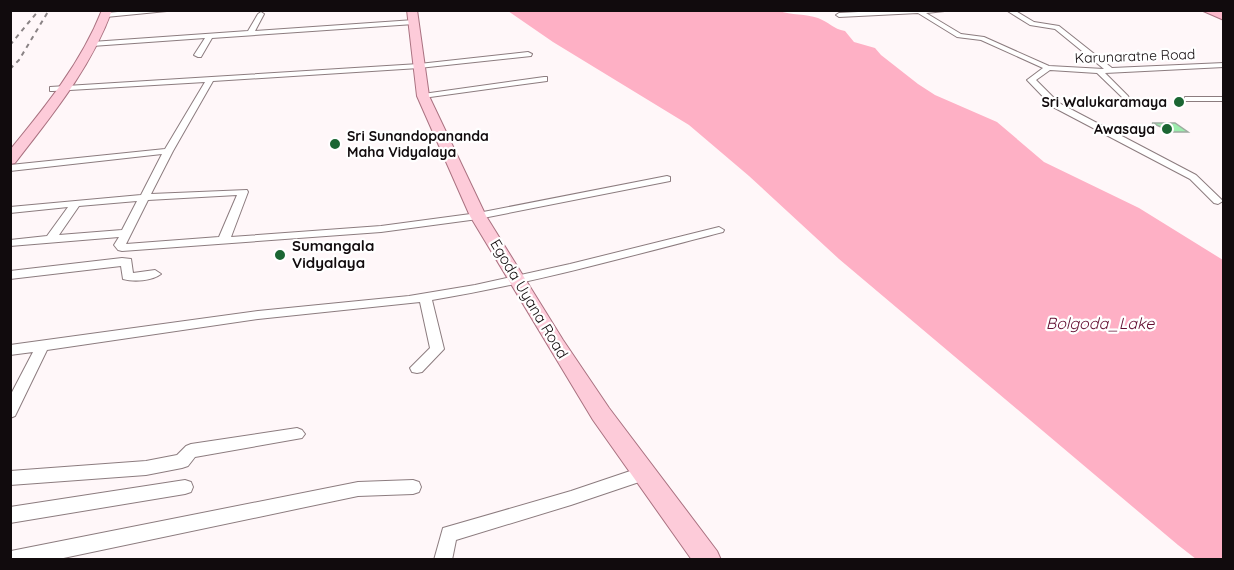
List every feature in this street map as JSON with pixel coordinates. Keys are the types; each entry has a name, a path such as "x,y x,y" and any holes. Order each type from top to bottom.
{"highway":[{"path":"1206,10 1224,17"}],"main road":[{"path":"10,160 92,44 102,12"},
{"path":"10,143 59,88 88,29 102,12"},
{"name":"Egoda Uyana Road","path":"413,16 423,96 478,216 518,279 555,345 601,414 708,560"}],"street":[{"path":"102,12 174,10"},
{"path":"855,10 866,14"},
{"path":"839,15 951,10"},
{"path":"1009,10 1032,24 1057,27 1110,70"},
{"name":"Karunaratne Road","path":"918,11 959,36 982,38 1048,68 1099,71 1224,65"},
{"path":"252,32 261,14"},
{"path":"92,44 252,32 413,16"},
{"path":"198,55 210,35"},
{"path":"59,88 419,66 528,54"},
{"path":"1048,68 1030,80 1056,105 1193,177 1218,201"},
{"path":"1099,71 1125,98"},
{"path":"423,96 544,79"},
{"path":"210,80 143,198 120,245 122,248 357,232 478,216 667,179"},
{"path":"1188,99 1224,99"},
{"path":"10,168 168,151"},
{"path":"10,210 76,203 243,192 224,240"},
{"path":"51,239 76,203"},
{"path":"10,350 258,315 424,298 518,279 719,230"},
{"path":"10,243 126,232"},
{"path":"10,275 122,262 127,262 127,276 129,277 155,274"},
{"path":"417,368 437,350 424,298"},
{"path":"10,412 42,346"},
{"path":"10,478 146,468 183,461 191,451 297,434"},
{"path":"443,560 449,534 571,498 645,473"},
{"path":"10,515 185,487"},
{"path":"11,560 358,489 413,487"}],"water":[{"name":"Bolgoda_Lake","path":"508,11 779,11 818,18 845,31 854,42 875,48 918,84 935,95 997,122 1044,162 1139,208 1223,260 1223,559 1196,559 1178,545 839,259 749,176 689,125 553,42"}],"building":[{"name":"Awasaya","path":"1152,123 1175,123 1188,132 1172,132"}],"railway":[{"path":"10,45 39,10"},
{"path":"10,69 19,60 49,10"}],"place":[{"name":"Sri Walukaramaya","path":"1179,102"},
{"name":"Awasaya","path":"1167,129"},
{"name":"Sri Sunandopananda Maha Vidyalaya","path":"335,144"},
{"name":"Sumangala Vidyalaya","path":"280,255"}]}
